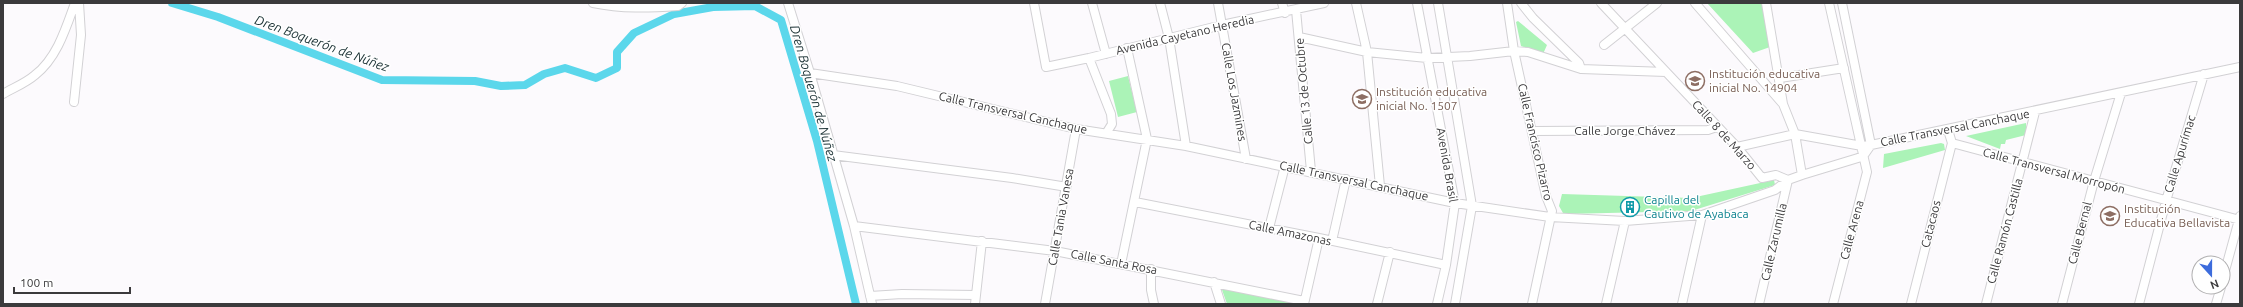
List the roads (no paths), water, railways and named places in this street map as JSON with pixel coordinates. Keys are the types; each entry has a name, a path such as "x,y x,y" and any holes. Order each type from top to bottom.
{"street":[{"path":"3,94 35,76 50,61 64,34 75,3"},
{"path":"74,102 81,36 79,3"},
{"path":"593,3 612,7 643,8 678,6 682,3"},
{"path":"788,3 854,226 871,300 902,294 976,295"},
{"name":"Avenida Cayetano Heredia","path":"1034,3 1046,67 1106,54 1222,25 1284,13 1324,3"},
{"path":"1092,3 1106,54"},
{"path":"1160,3 1169,38 1186,146"},
{"name":"Calle Los Jazmines","path":"1218,3 1246,159"},
{"path":"1282,3 1284,13"},
{"path":"1356,3 1367,52 1380,186"},
{"name":"Avenida Brasil","path":"1417,3 1455,203 1446,265 1437,304"},
{"name":"Avenida Brasil","path":"1438,3 1472,206 1455,304"},
{"name":"Calle Francisco Pizarro","path":"1507,3 1514,51 1533,131 1546,196 1552,211 1532,304"},
{"path":"1521,3 1533,18 1579,63 1581,69"},
{"name":"Calle 8 de Marzo","path":"1600,3 1737,148 1762,178 1776,176 1788,180"},
{"path":"1604,45 1657,3"},
{"path":"1695,3 1783,104"},
{"path":"1766,3 1780,78 1783,104 1796,134 1802,174"},
{"name":"Calle Arena","path":"1829,3 1867,172 1833,304"},
{"path":"1737,148 1796,134 1862,146 1871,145 1842,3"},
{"name":"Calle 13 de Octubre","path":"1296,10 1311,171"},
{"path":"1299,37 1367,52 1427,58 1514,51 1528,52 1581,69 1666,72"},
{"path":"1121,264 1147,139 1127,48"},
{"path":"1089,58 1111,114 1112,124 1107,132"},
{"name":"Calle Transversal Canchaque","path":"810,74 897,86 1076,129 1107,132 1186,146 1311,171 1455,203 1550,217 1625,221 1702,215 1775,190 1788,180 1802,174 1852,161 1864,155 1871,145 2035,112 2240,67"},
{"path":"1780,78 1844,68"},
{"name":"Calle Apurímac","path":"2139,304 2166,201 2204,74"},
{"name":"Calle Bernal","path":"2062,304 2094,181 2121,93"},
{"name":"Calle Ramón Castilla","path":"1986,304 2035,112"},
{"name":"Calle Jorge Chávez","path":"1533,131 1708,130 1717,128"},
{"name":"Calle Tania Vanesa","path":"1045,304 1067,187 1076,129"},
{"path":"1948,130 1952,143"},
{"name":"Calle Transversal Morropón","path":"1952,143 2022,164 2240,219"},
{"name":"Catacaos","path":"1911,304 1952,143"},
{"path":"833,156 1012,178 1067,187"},
{"path":"1269,228 1285,166"},
{"path":"1332,241 1346,179"},
{"name":"Calle Zarumilla","path":"1759,304 1788,180"},
{"name":"Calle Amazonas","path":"1135,202 1390,252 1446,265"},
{"path":"1682,304 1702,215"},
{"path":"2230,255 2240,219"},
{"path":"1606,304 1625,221"},
{"name":"Calle Santa Rosa","path":"854,226 1055,251 1214,282 1304,303"},
{"path":"1304,303 1319,238"},
{"path":"975,304 982,241"},
{"path":"1377,304 1390,252"},
{"path":"1151,269 1151,290 1154,304"},
{"path":"1214,282 1221,304"}],"waterway":[{"name":"Dren Boquerón de Núñez","path":"172,3 218,17 382,80 475,81 501,86 525,85 544,74 565,68 596,78 617,68 617,52 634,33 674,14 713,7 755,6 781,20 817,141 856,304"}],"place":[{"name":"Institución educativa inicial No. 14904","path":"1695,81"},
{"name":"Institución educativa inicial No. 1507","path":"1362,99"},
{"name":"Capilla del Cautivo de Ayabaca","path":"1630,207"},
{"name":"Institución Educativa Bellavista","path":"2110,216"}]}
